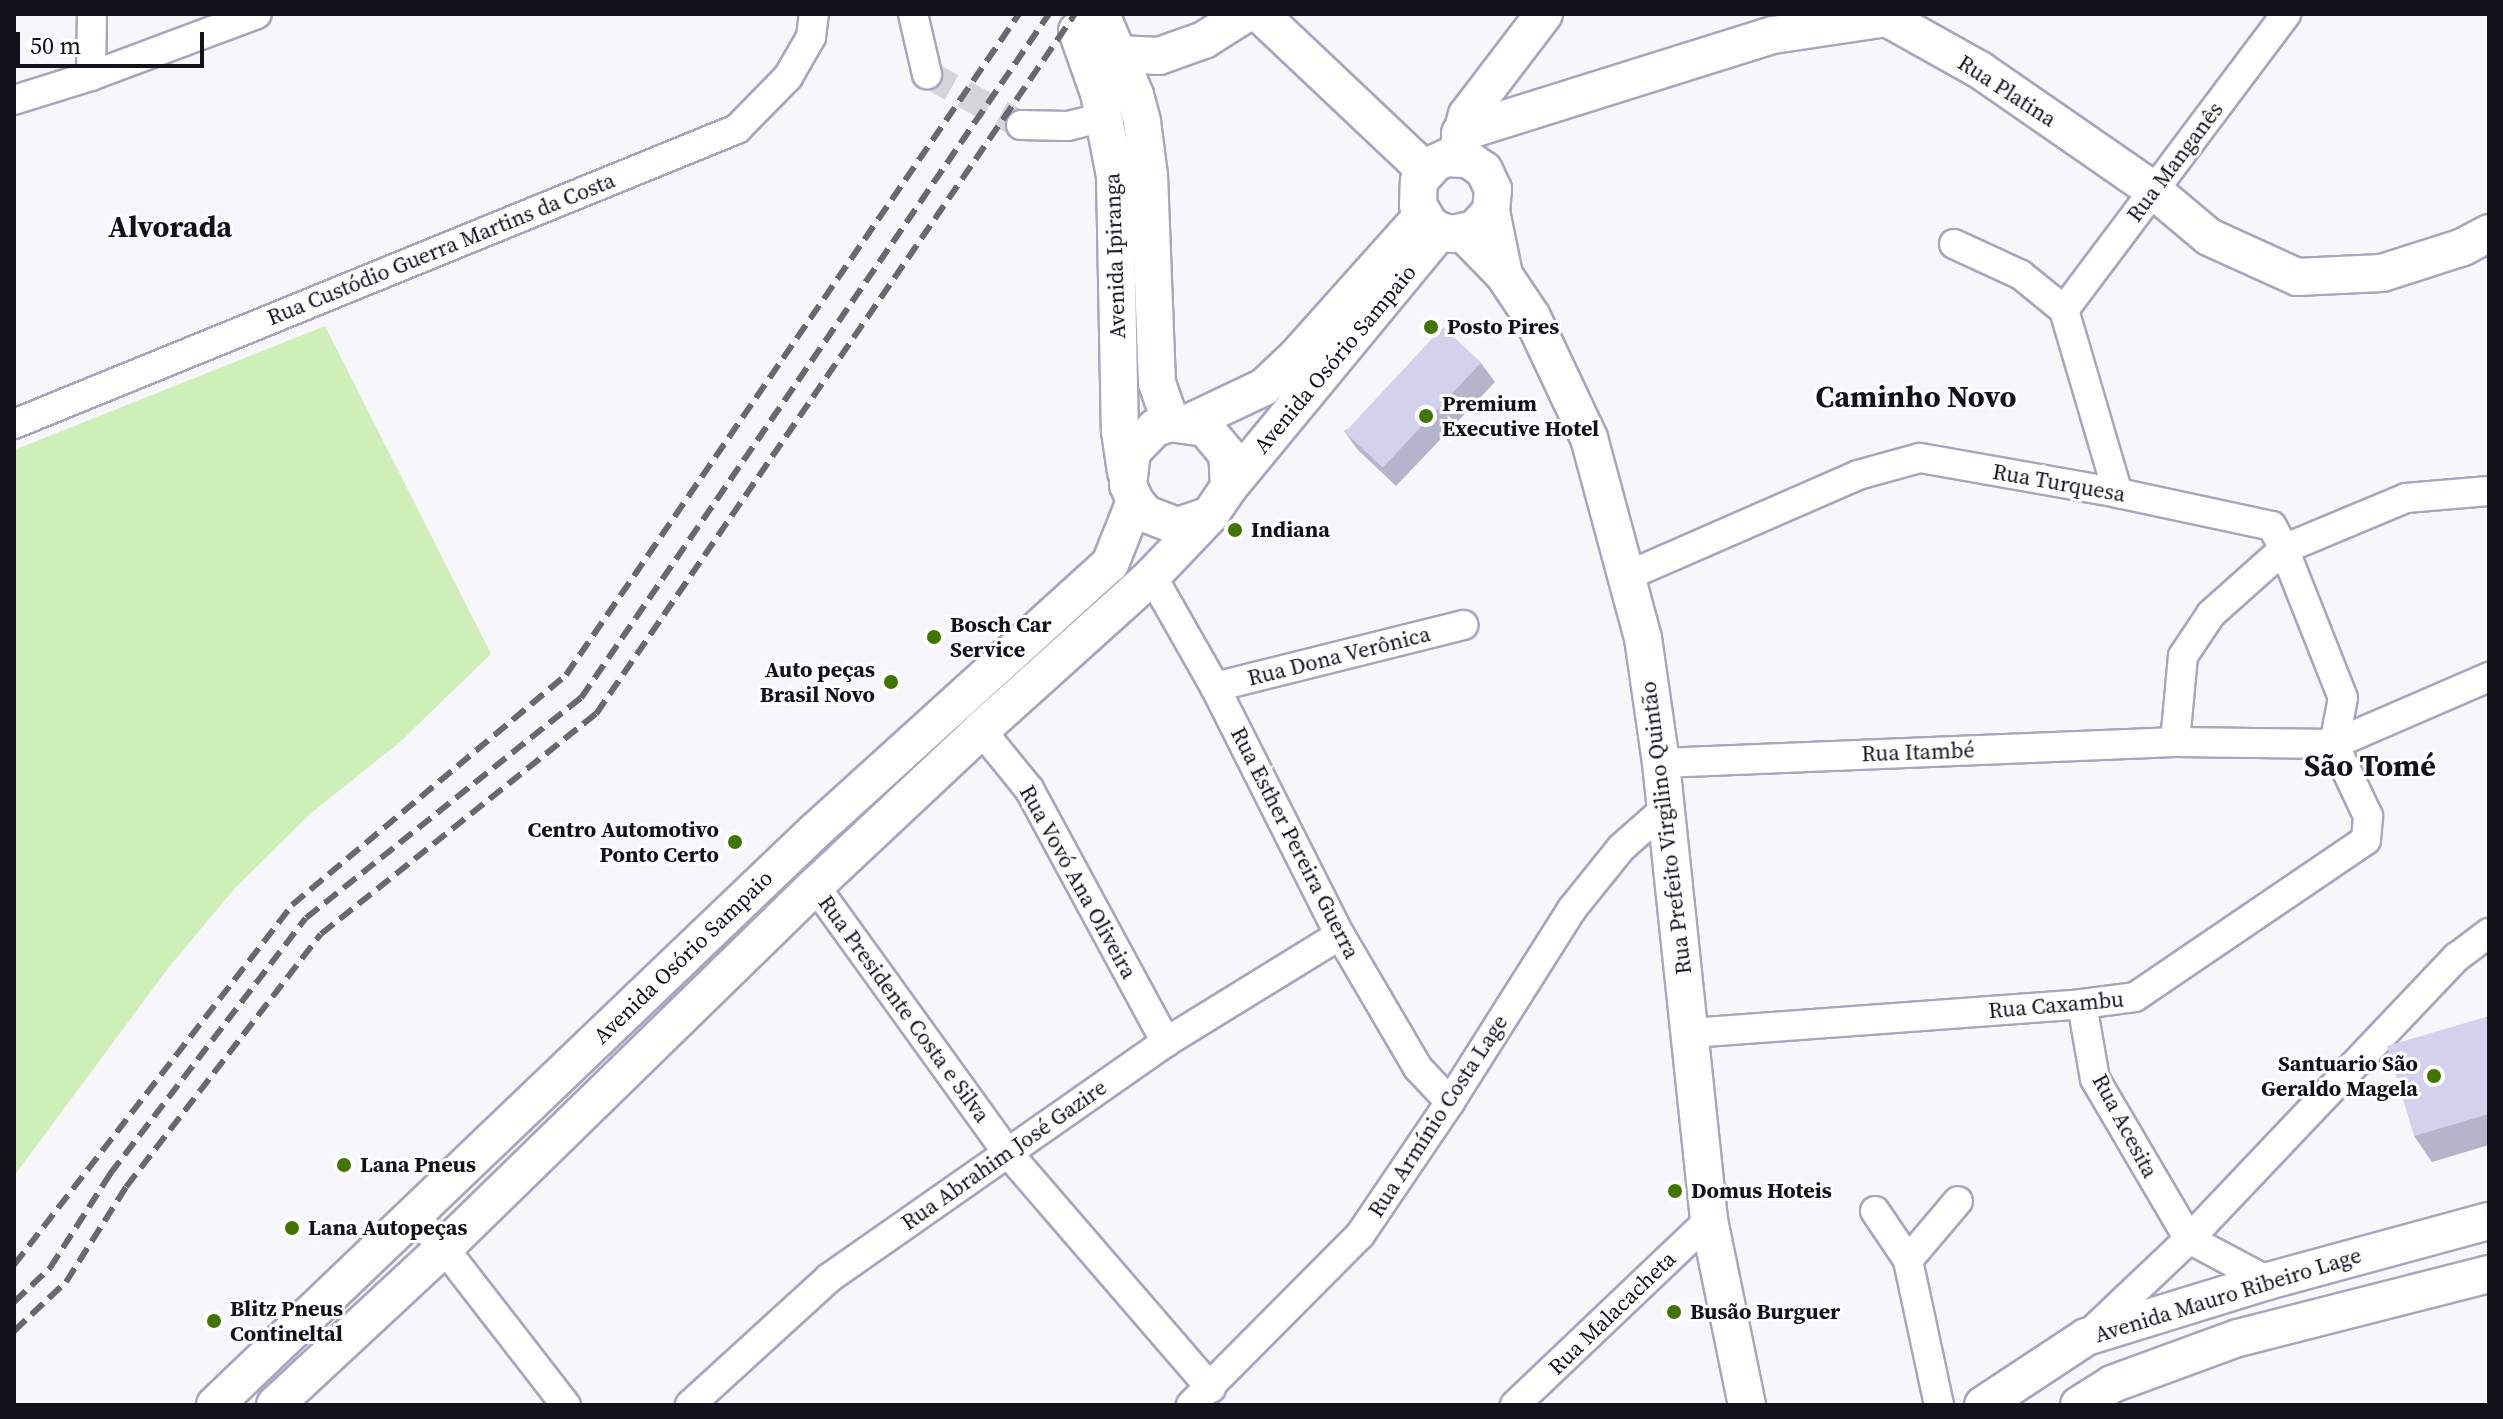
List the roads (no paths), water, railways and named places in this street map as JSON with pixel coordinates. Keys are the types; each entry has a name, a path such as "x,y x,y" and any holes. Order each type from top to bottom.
{"street":[{"path":"91,76 92,14"},
{"path":"14,100 91,76 257,14"},
{"name":"Rua Custódio Guerra Martins da Costa","path":"14,424 737,129 788,77 811,37 814,14"},
{"path":"913,14 927,74"},
{"path":"1118,54 1159,56 1204,40 1245,14"},
{"path":"1260,14 1426,171 1417,193 1461,214"},
{"path":"1461,214 1477,164 1459,145 1467,115 1544,14"},
{"name":"Rua Manganês","path":"2064,310 2286,14"},
{"name":"Rua Platina","path":"1426,171 1495,120 1773,35 1889,16 1980,70 2153,190 2209,237 2297,277 2382,273 2463,247 2489,233"},
{"name":"Avenida Ipiranga","path":"1089,23 1118,54 1135,95 1146,148 1157,383 1180,423"},
{"name":"Avenida Ipiranga","path":"1089,23 1115,176 1120,431 1132,493"},
{"path":"1461,214 1495,120 1503,71"},
{"path":"1021,125 1068,126 1103,117"},
{"name":"Avenida Osório Sampaio","path":"1180,423 1264,387 1461,214"},
{"name":"Avenida Osório Sampaio","path":"275,1405 444,1248 815,886 981,730 1152,576 1220,501 1461,214"},
{"name":"Rua Prefeito Virgilino Quintão","path":"1461,214 1532,317 1589,438 1643,638 1661,763 1709,1220 1747,1405"},
{"path":"1954,244 2021,275 2064,310 2118,493"},
{"path":"1180,423 1205,428 1227,454 1231,470 1220,501 1178,526 1146,514 1132,493 1132,452 1142,438 1155,428 1180,423"},
{"name":"Rua Turquesa","path":"1627,576 1858,475 1920,458 2118,493 2272,526 2284,549"},
{"path":"2175,742 2183,656 2211,614 2284,549 2406,498 2489,491"},
{"name":"Avenida Osório Sampaio","path":"215,1405 814,832 1110,564 1132,493"},
{"path":"2284,549 2343,698 2334,744"},
{"name":"Rua Esther Pereira Guerra","path":"1152,576 1215,687 1340,935 1418,1068 1450,1102"},
{"name":"Rua Dona Verônica","path":"1215,687 1463,625"},
{"path":"2334,744 2489,677"},
{"name":"Rua Vovó Ana Oliveira","path":"981,730 1029,789 1166,1042"},
{"name":"Rua Itambé","path":"1661,763 2175,742 2334,744"},
{"name":"Rua Caxambu","path":"1691,1033 2082,1004 2135,997 2366,840 2368,816 2334,744"},
{"name":"Rua Armínio Costa Lage","path":"1201,1396 1360,1235 1450,1102 1572,909 1621,848 1664,810"},
{"path":"814,832 805,863 815,886"},
{"name":"Rua Presidente Costa e Silva","path":"815,886 1007,1152 1201,1396"},
{"path":"2086,1337 2189,1239 2457,957 2489,933"},
{"name":"Rua Abrahim José Gazire","path":"690,1405 829,1278 1166,1042 1340,935"},
{"name":"Rua Acesita","path":"2082,1004 2095,1079 2189,1239"},
{"path":"1908,1260 1958,1201"},
{"path":"1875,1211 1908,1260 1939,1405"},
{"path":"413,1215 444,1248 566,1405"},
{"name":"Rua Malacacheta","path":"1515,1405 1709,1220"},
{"name":"Avenida Mauro Ribeiro Lage","path":"1983,1405 2086,1337 2268,1281 2489,1221"},
{"path":"2189,1239 2268,1281"},
{"name":"Avenida Mauro Ribeiro Lage","path":"2079,1405 2112,1384 2238,1338 2489,1274"}],"tunnel":[{"path":"927,74 1021,125"}],"railway":[{"path":"14,1265 292,905 566,675 1019,14"},
{"path":"14,1302 50,1268 110,1174 306,918 581,698 1049,14"},
{"path":"14,1331 66,1282 126,1187 321,934 596,714 1075,14"}],"place":[{"name":"Posto Pires","path":"1431,327"},
{"name":"Premium Executive Hotel","path":"1426,416"},
{"name":"Indiana","path":"1235,530"},
{"name":"Bosch Car Service","path":"934,637"},
{"name":"Auto peças Brasil Novo","path":"891,682"},
{"name":"Centro Automotivo Ponto Certo","path":"735,842"},
{"name":"Santuario São Geraldo Magela","path":"2434,1076"},
{"name":"Lana Pneus","path":"344,1165"},
{"name":"Domus Hoteis","path":"1675,1191"},
{"name":"Lana Autopeças","path":"292,1228"},
{"name":"Busão Burguer","path":"1674,1312"},
{"name":"Blitz Pneus Contineltal","path":"214,1321"}],"district":[{"name":"Alvorada","path":"170,227"},
{"name":"Caminho Novo","path":"1916,397"},
{"name":"São Tomé","path":"2370,766"}]}
